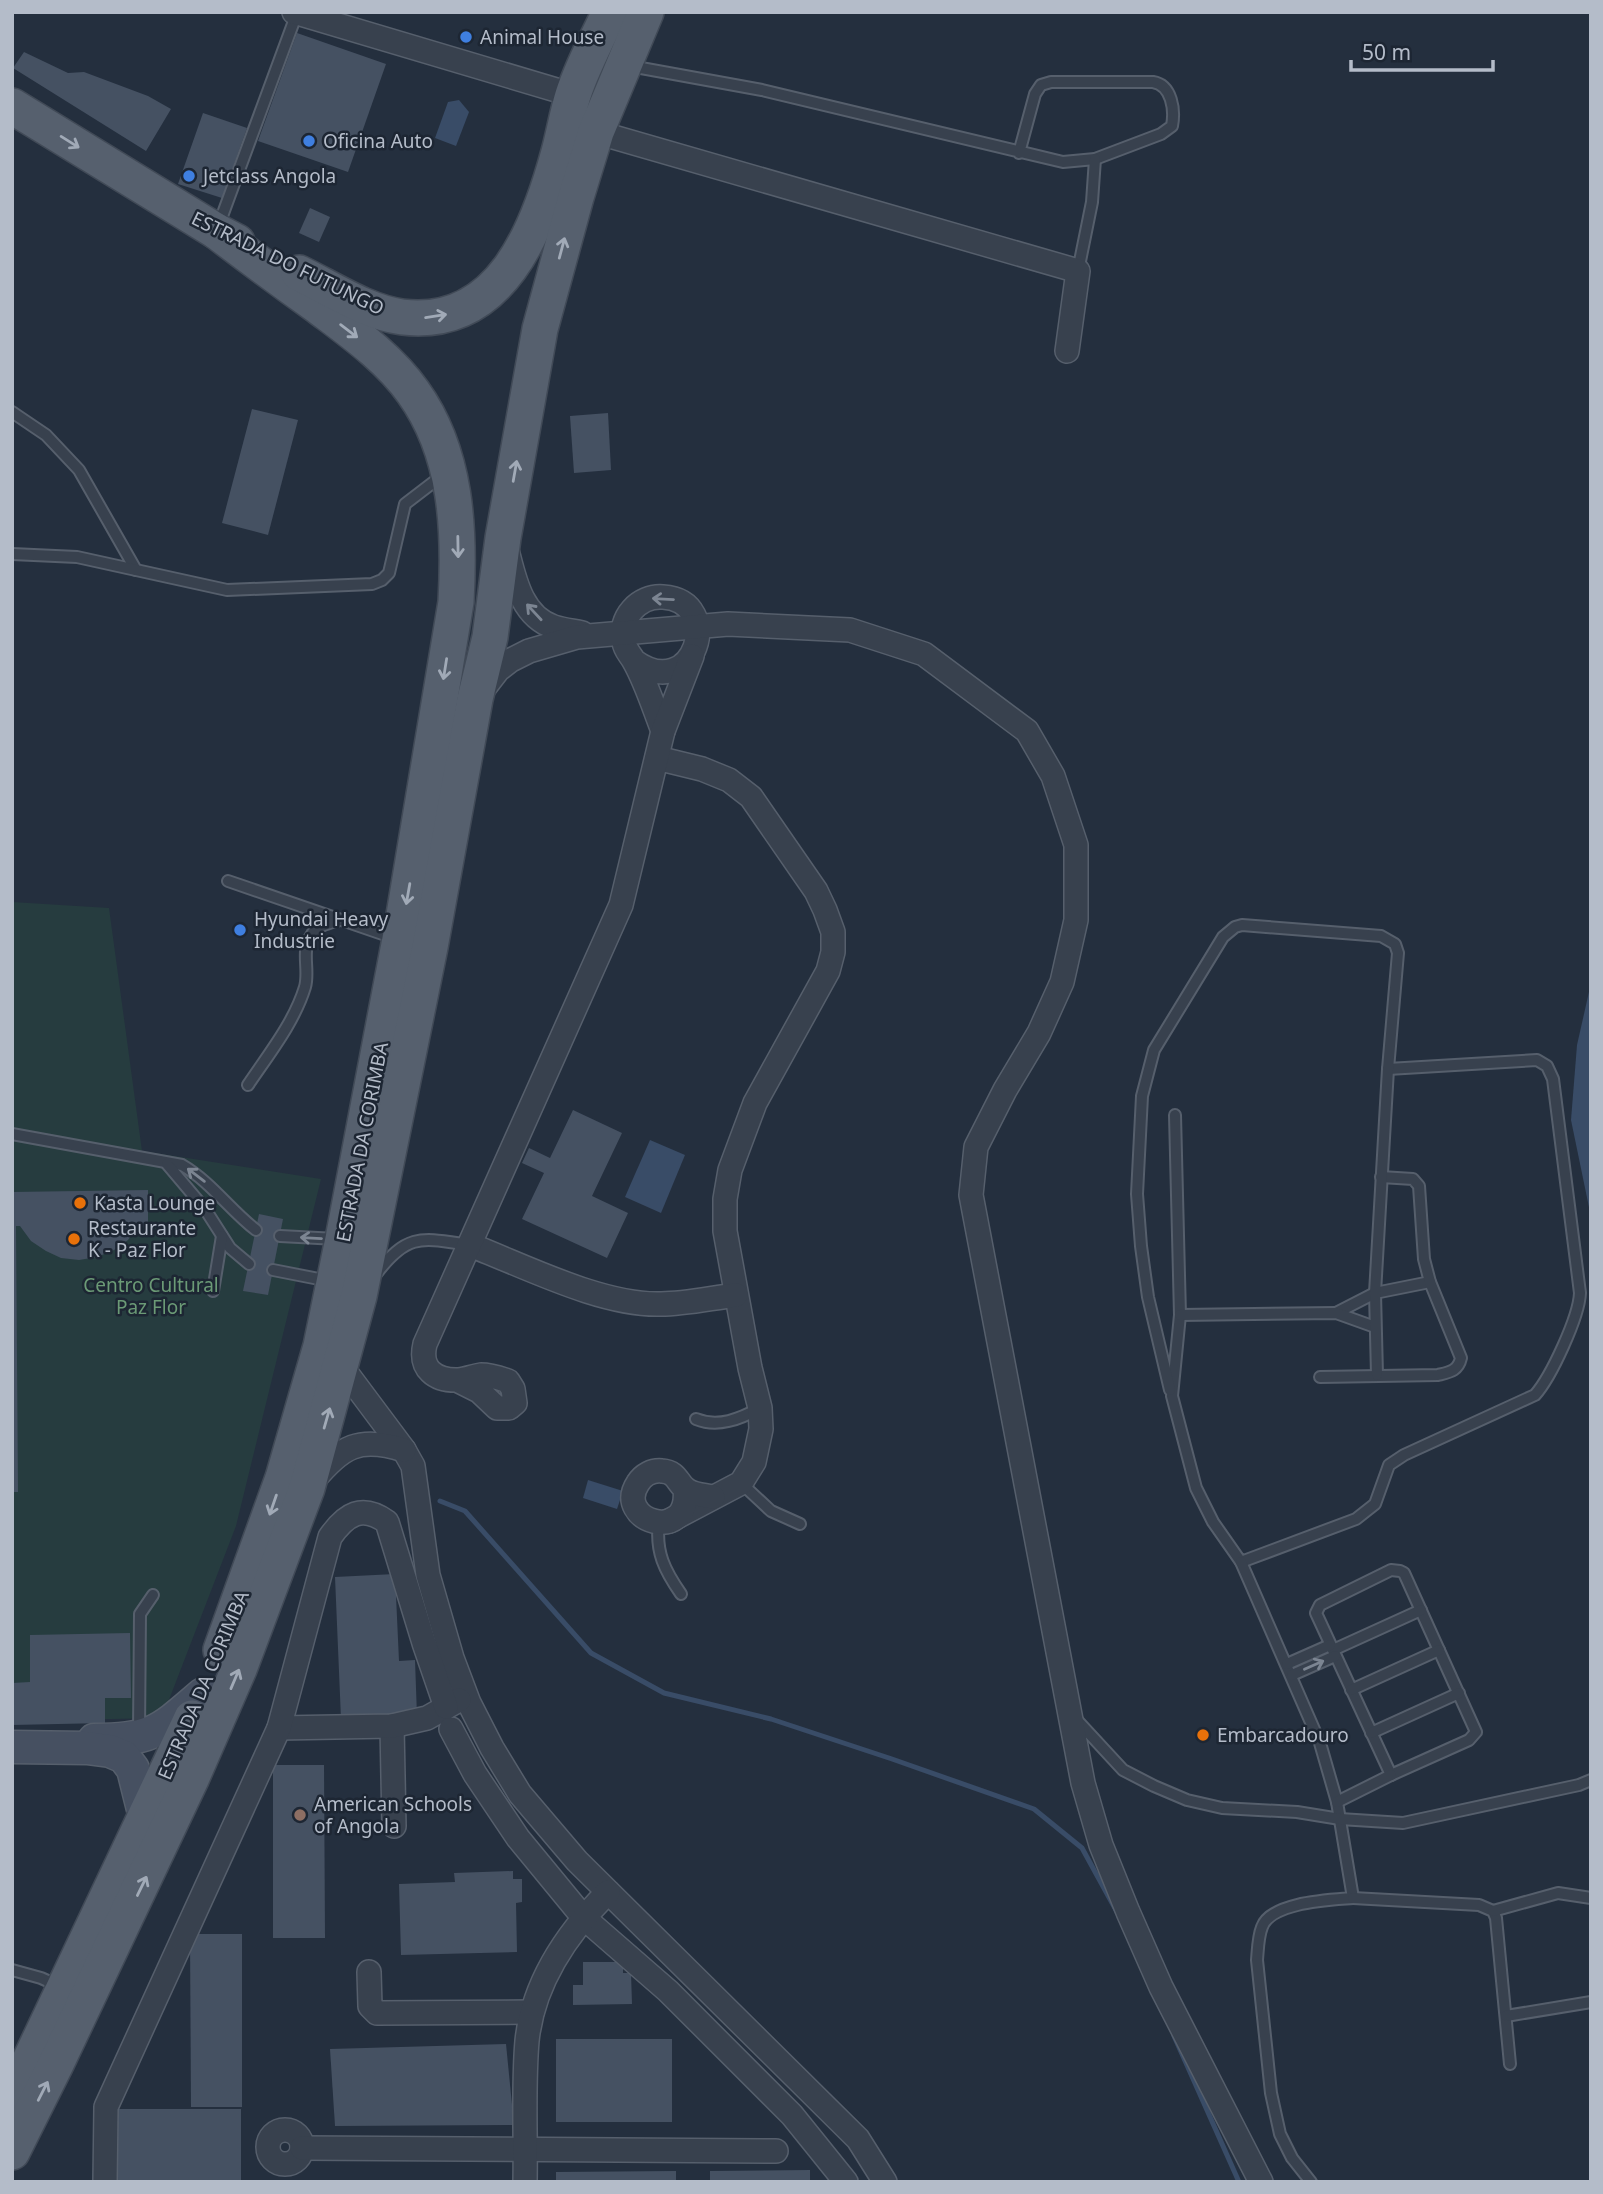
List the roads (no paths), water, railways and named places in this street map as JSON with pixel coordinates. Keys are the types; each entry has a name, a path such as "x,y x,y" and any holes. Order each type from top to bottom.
{"main road":[{"name":"ESTRADA DO FUTUNGO","path":"12,106 216,231 383,313 424,318 443,317 463,310 487,295 502,280 524,246 552,174 573,95 610,12"},
{"path":"503,538 540,329 596,132 646,12"},
{"name":"ESTRADA DA CORIMBA","path":"12,2152 57,2064 192,1777 239,1669 307,1488 342,1367 347,1289 343,1239 400,939 456,602 458,531 446,462 428,416 418,400 388,364 356,335 216,231"},
{"name":"ESTRADA DA CORIMBA","path":"12,2098 203,1694 283,1478 317,1359 347,1289 430,947 475,699 489,637 503,538"}],"street":[{"path":"295,13 573,95"},
{"path":"596,132 1078,271 1067,351"},
{"path":"503,538 514,580 531,612 553,627 596,635"},
{"path":"457,1380 434,1375 426,1368 422,1357 425,1344 621,905 663,731 692,656 698,637 698,625 682,603 663,596 653,597 635,606 629,614 623,633 627,653 634,661 643,668 664,672 685,664 692,656"},
{"path":"475,699 498,670 511,660 560,641 698,625 850,630 924,654 1027,731 1053,776 1076,845 1076,920 1062,982 1039,1033 1005,1090 976,1147 971,1195 1072,1714 1083,1783 1101,1845 1161,1987 1261,2182"},
{"path":"634,661 663,731"},
{"path":"657,758 711,772 729,780 751,797 816,891 833,932 833,952 828,971 755,1103 730,1170 725,1199 725,1231 760,1408 761,1429 754,1462 741,1483 664,1522"},
{"path":"470,1245 605,1297 631,1303 661,1304 736,1295"},
{"path":"342,1367 413,1466 428,1575 475,1774 518,1838 583,1917 668,1991 792,2115 846,2182"},
{"path":"307,1488 331,1460 355,1446 381,1443 404,1450"},
{"path":"685,1489 683,1508 676,1517 664,1522 650,1521 635,1507 635,1490 639,1480 652,1472 674,1475 685,1489 713,1497"},
{"path":"105,2182 106,2107 279,1728 330,1537 338,1526 356,1514 366,1513 387,1522 419,1630 460,1712 520,1794 607,1892 858,2140 885,2182"},
{"path":"66,1748 90,1740 139,1738 169,1723 203,1694"},
{"path":"279,1728 392,1726 460,1712"},
{"path":"392,1726 394,1826"},
{"path":"12,1747 110,1751 124,1758 133,1769 145,1817"},
{"path":"525,2182 527,2041 533,2012 546,1974 562,1944 607,1892"},
{"path":"369,1972 370,2006 377,2013 533,2012"},
{"path":"303,2148 776,2151"}],"lane":[{"path":"216,231 295,13"},
{"path":"623,65 762,90 1019,153 1063,162 1095,159 1161,134 1172,126 1174,115 1167,89 1162,84 1051,82 1041,85 1035,94 1019,153"},
{"path":"1078,271 1092,202 1095,159"},
{"path":"12,412 46,435 79,470 136,570"},
{"path":"12,554 77,557 227,590 372,584 389,573 405,504 435,481 446,462"},
{"path":"228,881 400,939"},
{"path":"248,1085 298,1005 306,984 306,947 313,933 326,924 340,920"},
{"path":"1353,1898 1337,1801 1320,1743 1241,1562 1213,1522 1196,1488 1149,1297 1141,1246 1137,1194 1142,1096 1154,1050 1223,937 1235,927 1242,925 1381,936 1395,944 1398,953 1388,1069 1375,1293 1377,1375"},
{"path":"1241,1562 1356,1519 1375,1504 1389,1465 1404,1455 1535,1395 1546,1380 1579,1307 1580,1293 1553,1079 1547,1066 1537,1060 1388,1069"},
{"path":"1172,1396 1180,1315 1175,1115"},
{"path":"12,1134 182,1165 197,1174 236,1214 256,1230"},
{"path":"167,1164 198,1199 230,1248 248,1264"},
{"path":"1320,1377 1438,1375 1452,1372 1459,1366 1461,1358 1430,1282 1424,1259 1419,1186 1413,1179 1381,1177"},
{"path":"214,1291 222,1236"},
{"path":"280,1236 343,1239"},
{"path":"273,1270 347,1289 412,1241 433,1240 470,1245"},
{"path":"1336,1313 1375,1293 1430,1282"},
{"path":"1180,1315 1336,1313 1374,1327"},
{"path":"696,1419 708,1423 728,1422 743,1418 760,1408"},
{"path":"741,1483 771,1511 800,1524"},
{"path":"664,1522 657,1540 659,1555 668,1577 681,1594"},
{"path":"1337,1801 1473,1737 1475,1727 1404,1573 1391,1570 1320,1605 1316,1613 1391,1775"},
{"path":"139,1738 140,1614 153,1595"},
{"path":"1290,1670 1421,1610"},
{"path":"1352,1690 1439,1650"},
{"path":"1371,1734 1459,1693"},
{"path":"1072,1714 1123,1770 1188,1800 1222,1808 1297,1812 1340,1819 1403,1823 1591,1780"},
{"path":"1311,2182 1292,2158 1280,2134 1271,2093 1257,1960 1262,1925 1277,1912 1298,1905 1353,1898 1479,1905 1493,1911 1558,1893 1591,1898"},
{"path":"1493,1911 1510,2064"},
{"path":"12,1970 41,1978 63,1988"},
{"path":"1506,2016 1591,2002"}],"water":[{"path":"459,100 469,112 456,146 435,138 448,102"},
{"path":"1591,983 1591,1217 1571,1120 1577,1045"},
{"path":"650,1140 685,1155 661,1213 625,1197"},
{"path":"588,1480 623,1491 617,1509 583,1498"}],"waterway":[{"path":"440,1501 465,1511 591,1653 664,1693 771,1719 1034,1809 1082,1848 1117,1912"},
{"path":"1174,2036 1239,2182"}],"place":[{"name":"Animal House","path":"466,37"},
{"name":"Oficina Auto","path":"309,141"},
{"name":"Jetclass Angola","path":"189,176"},
{"name":"Hyundai Heavy Industrie","path":"240,930"},
{"name":"Kasta Lounge","path":"80,1203"},
{"name":"Restaurante K - Paz Flor","path":"74,1239"},
{"name":"Embarcadouro","path":"1203,1735"},
{"name":"American Schools of Angola","path":"300,1815"}],"park label":[{"name":"Centro Cultural Paz Flor","path":"151,1296"}]}
